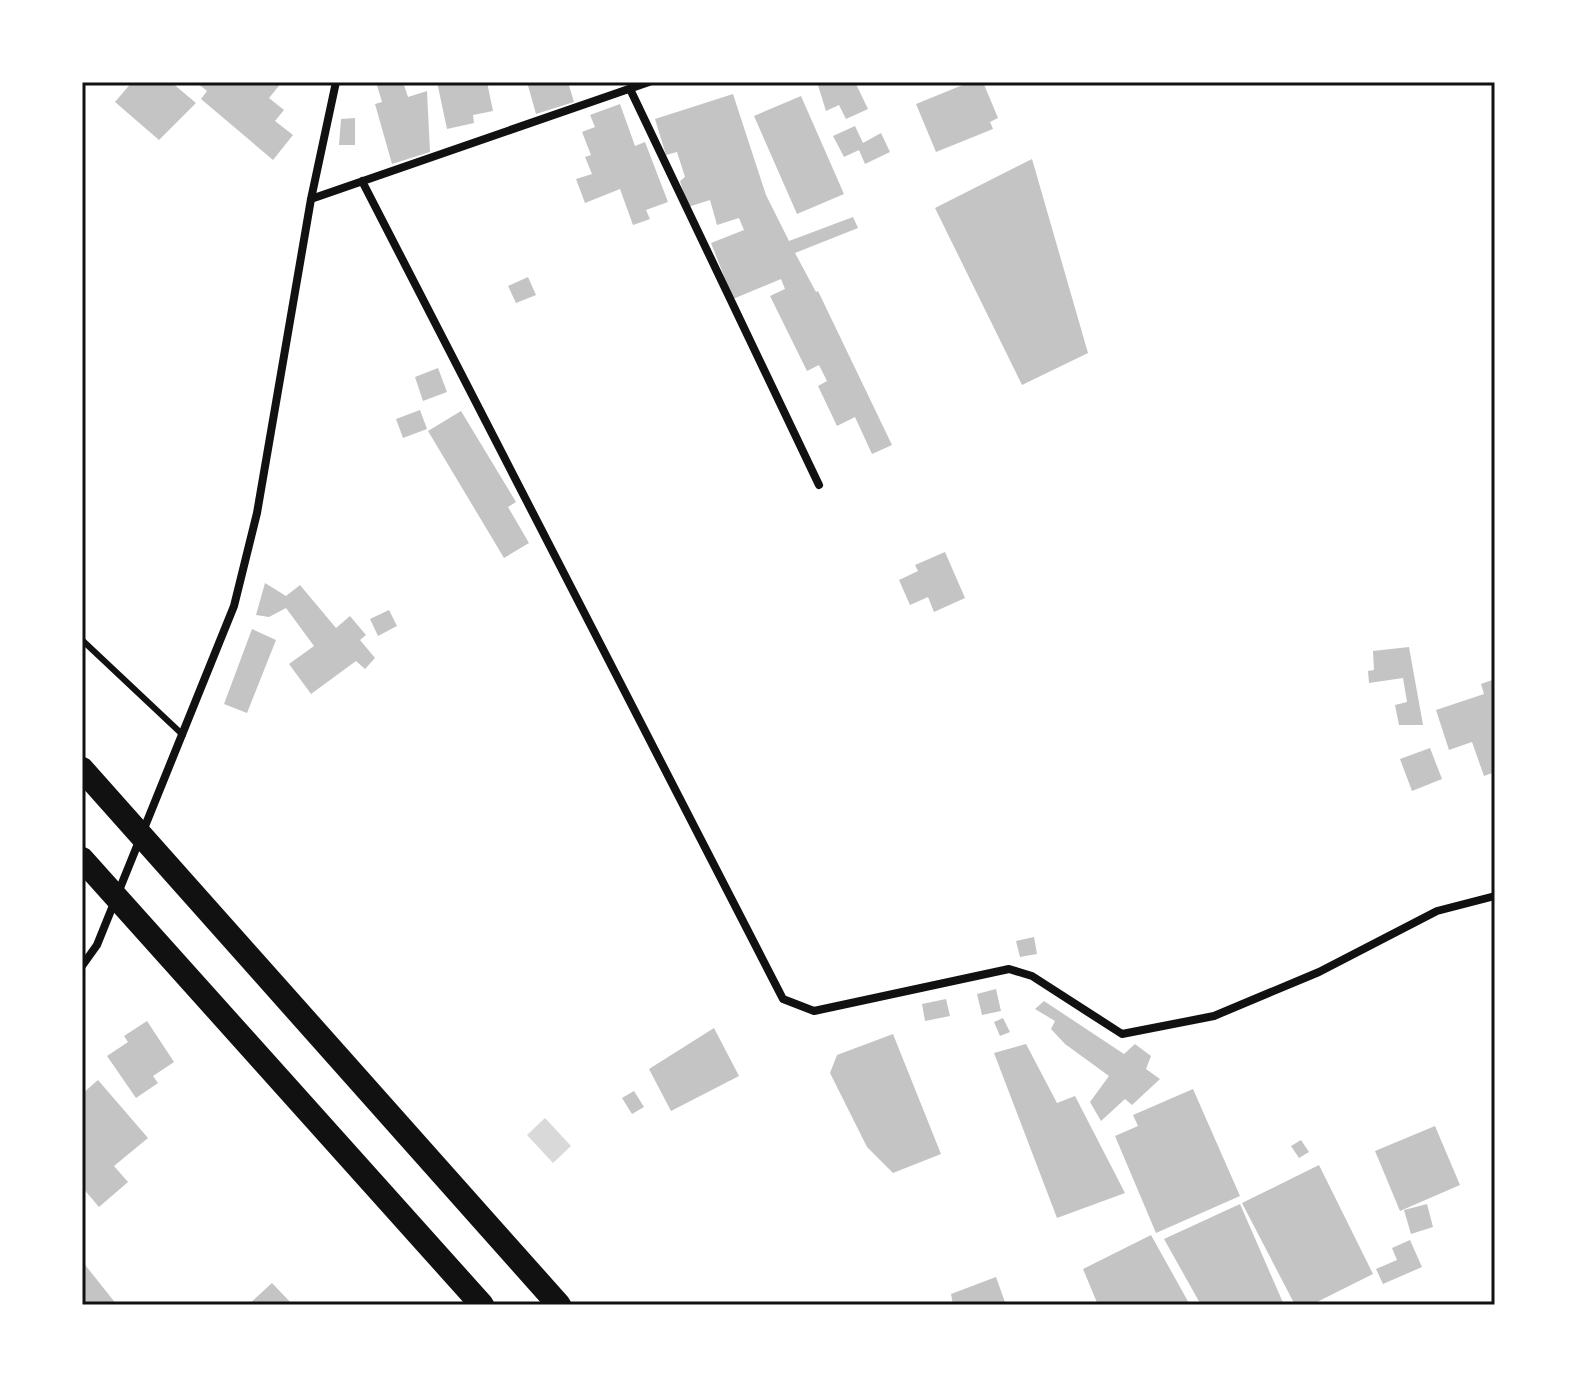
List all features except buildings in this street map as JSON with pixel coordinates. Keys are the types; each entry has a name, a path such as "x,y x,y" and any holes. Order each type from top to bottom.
{"highway":[{"path":"82,769 559,1305"},
{"path":"87,865 482,1305"}],"street":[{"path":"82,966 97,945 234,606 257,513 311,199 336,82"},
{"path":"311,199 649,82"},
{"path":"630,89 819,485"},
{"path":"362,181 783,999 814,1011 1009,969 1032,976 1122,1034 1214,1016 1319,972 1437,911 1495,896"}],"lane":[{"path":"82,640 183,735"}],"shaded area":[{"path":"545,1118 571,1146 553,1163 527,1135"}]}
